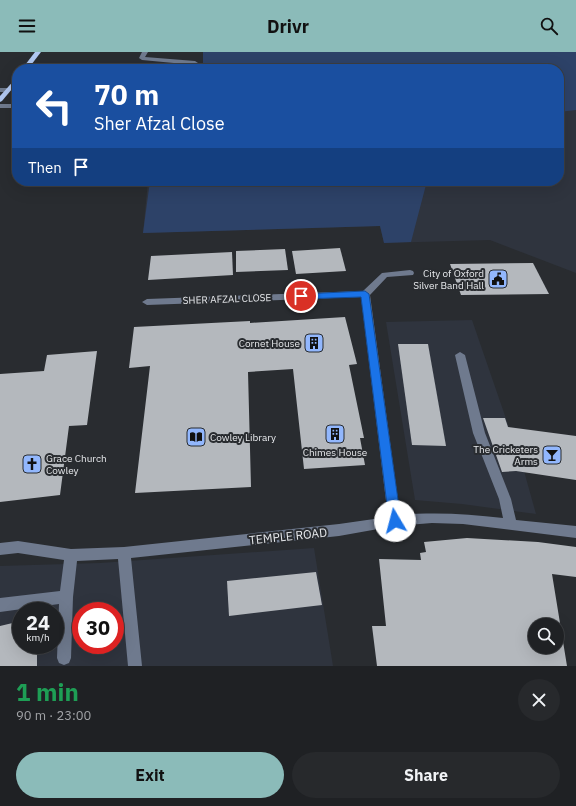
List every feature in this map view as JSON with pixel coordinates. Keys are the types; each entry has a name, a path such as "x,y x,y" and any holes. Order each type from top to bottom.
{"main road":[{"path":"29,64 38,52"},
{"path":"0,100 12,85"}],"street":[{"path":"145,52 142,58 195,62"},
{"path":"0,90 8,90"},
{"path":"0,106 12,106"},
{"path":"395,521 365,294 385,275 410,273"},
{"name":"SHER AFZAL CLOSE","path":"147,302 365,294"},
{"path":"460,355 479,433 505,499 512,525"},
{"name":"TEMPLE ROAD","path":"0,549 18,547 71,555 124,553 340,530 395,521 432,518 463,519 576,532"},
{"path":"124,553 136,666"},
{"path":"64,658 66,597 71,555"},
{"path":"0,605 66,597"}],"shaded area":[{"path":"203,52 576,52 576,273 490,240 384,243 380,226 143,233 148,186 564,186 564,64 203,64"},
{"path":"203,52 576,52 576,110 564,111 564,64 203,64"},
{"path":"149,186 426,186 411,242 384,243 380,226 143,233"},
{"path":"472,320 524,471 536,514 462,504 415,500 386,322"},
{"path":"314,548 333,666 0,666 0,566 100,563"}],"building":[{"path":"340,248 346,271 296,274 292,251"},
{"path":"285,249 288,270 236,272 236,251"},
{"path":"232,252 233,275 148,280 151,256"},
{"name":"City of Oxford Silver Band Hall","path":"533,263 549,294 461,295 450,264"},
{"path":"345,317 357,364 349,365 364,438 360,438 365,465 304,469 293,369 248,372 251,487 135,493 150,366 129,368 134,327 250,321 250,323"},
{"path":"398,344 428,344 446,446 412,445"},
{"path":"97,351 87,425 69,426 60,495 0,502 0,374 44,371 47,355"},
{"path":"483,418 505,418 508,427 576,436 576,480 516,471 502,472"},
{"path":"467,538 538,542 576,547 576,577 552,574 559,618 528,618 528,654 564,654 564,648 567,666 377,666 372,626 386,626 379,559 421,560 420,553 426,552 424,542"},
{"path":"316,572 322,605 229,616 227,581"},
{"path":"12,623 12,654 37,654 37,666 0,666 0,626"}],"place":[{"name":"City of Oxford Silver Band Hall","path":"498,279"},
{"name":"Cornet House","path":"314,343"},
{"name":"Chimes House","path":"335,434"},
{"name":"Cowley Library","path":"196,437"},
{"name":"The Cricketers Arms","path":"552,455"},
{"name":"Grace Church Cowley","path":"32,464"}],"route":[{"path":"301,296 365,294 395,521"}]}
